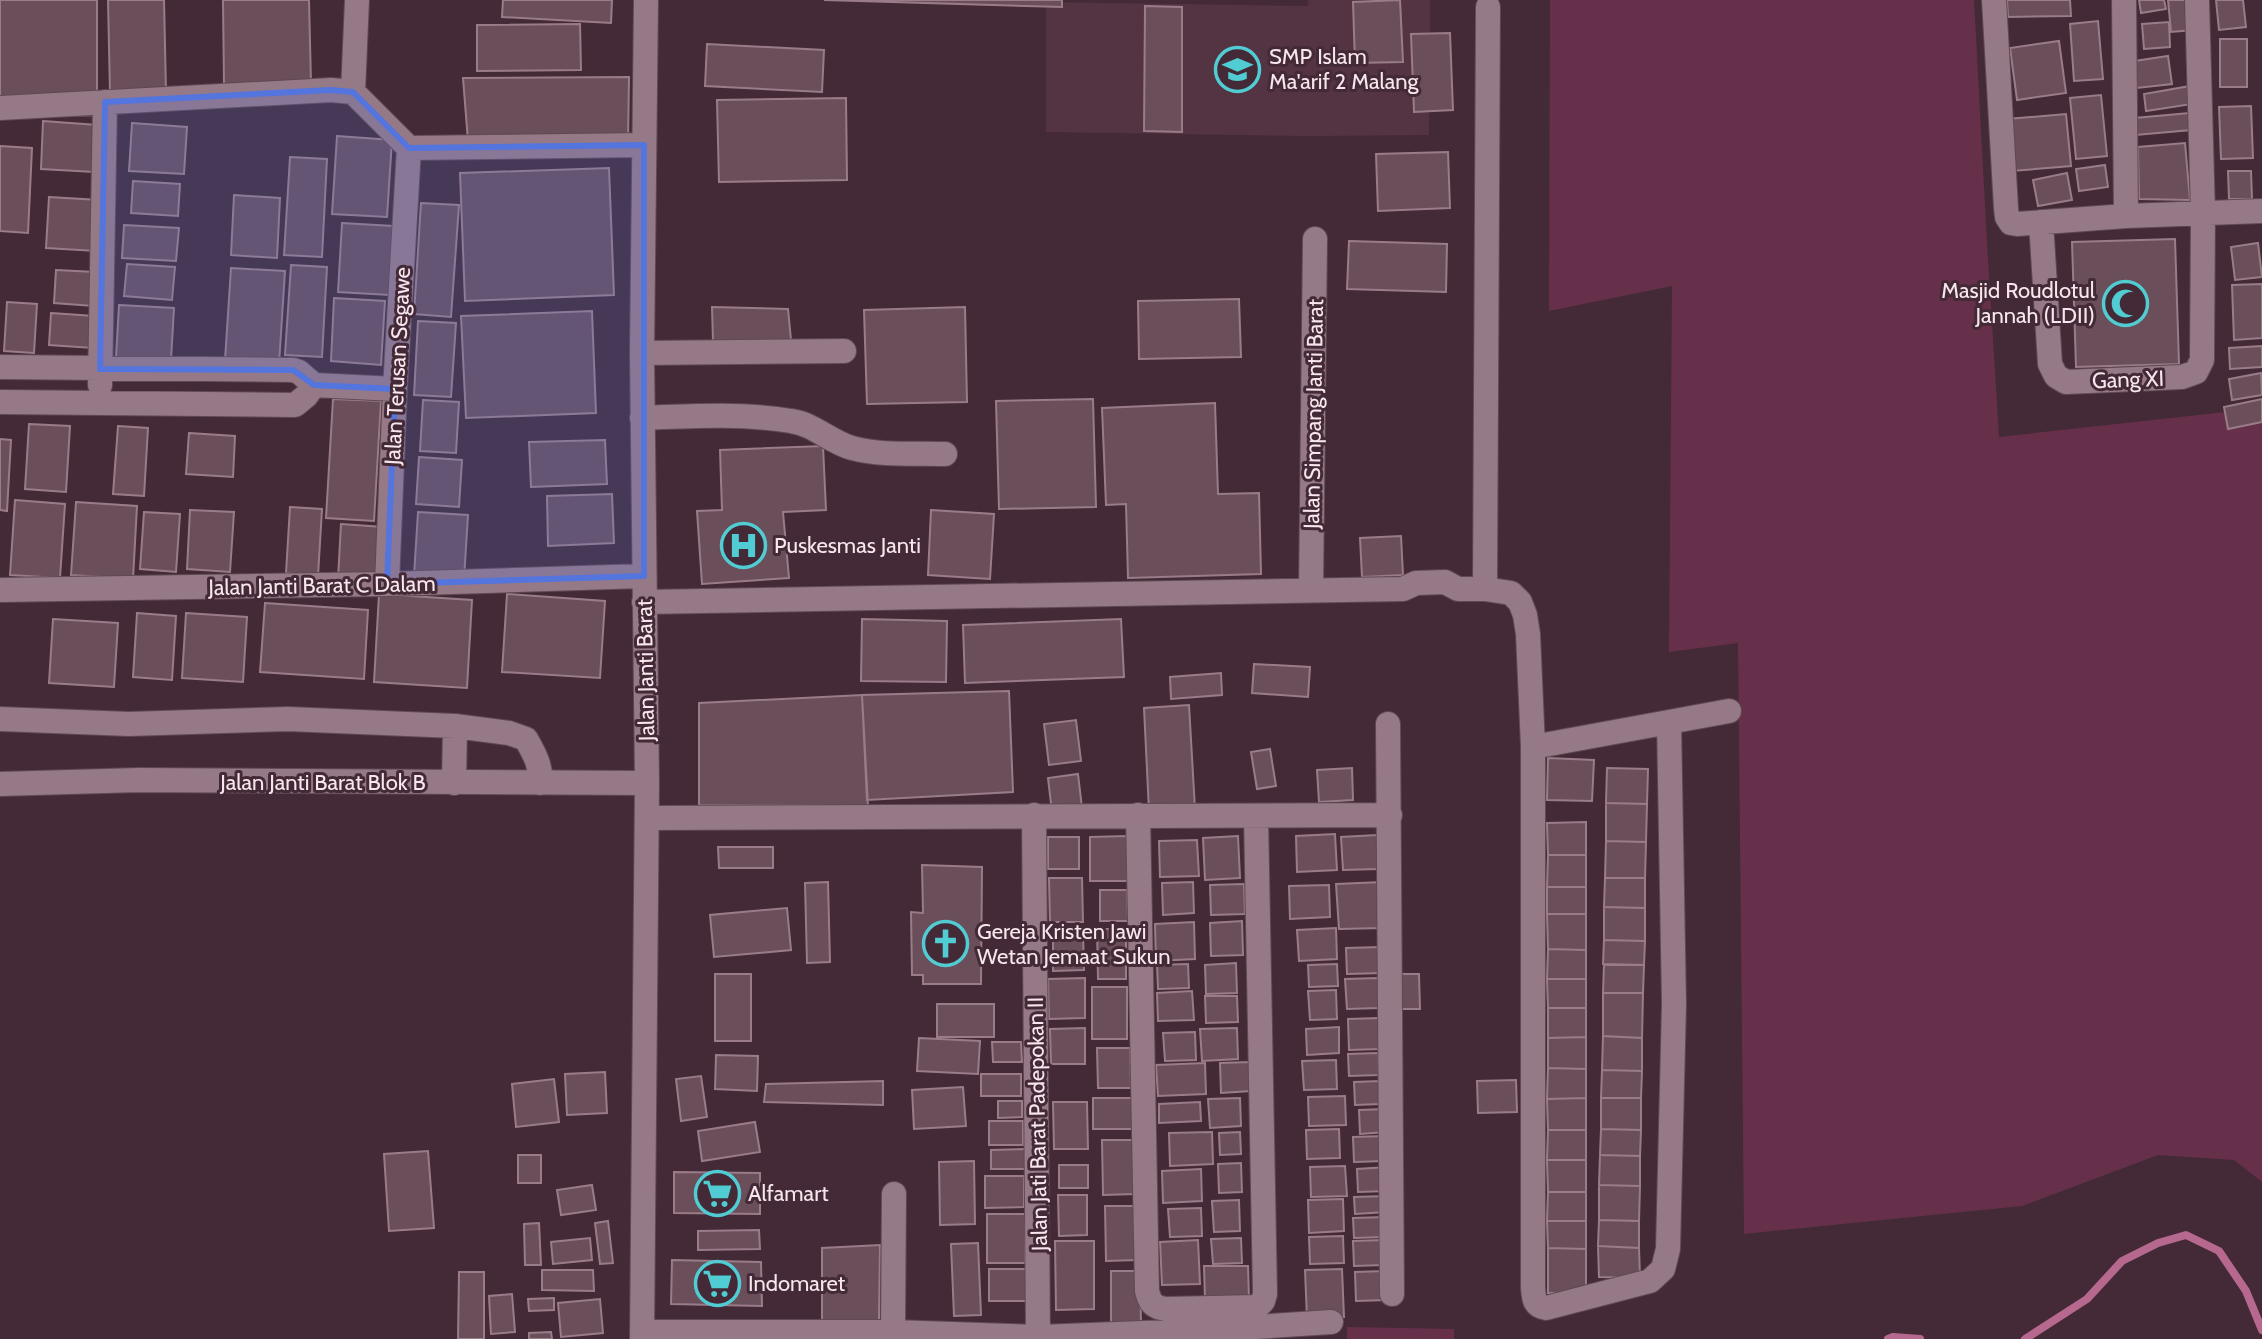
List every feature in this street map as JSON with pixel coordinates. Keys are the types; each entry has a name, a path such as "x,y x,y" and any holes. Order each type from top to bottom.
{"street":[{"path":"353,92 357,0"},
{"name":"Jalan Janti Barat","path":"642,1336 647,818 642,418 646,0"},
{"path":"1994,0 2007,217 2011,223 2262,211"},
{"path":"2124,0 2126,216"},
{"path":"2197,0 2203,213"},
{"path":"1485,589 1488,7"},
{"path":"0,108 331,90 353,92 409,148 644,145"},
{"path":"100,403 105,102"},
{"name":"Jalan Terusan Segawe","path":"387,584 409,148"},
{"name":"Gang XI","path":"2041,222 2050,364 2056,376 2066,382 2182,377 2196,372 2202,360 2203,213"},
{"name":"Jalan Simpang Janti Barat","path":"1311,590 1315,239"},
{"path":"642,353 844,351"},
{"path":"0,367 293,370 314,385 395,389"},
{"path":"0,402 295,405 314,385"},
{"path":"642,418 715,416 792,421 810,425 851,448 945,454"},
{"name":"Jalan Janti Barat C Dalam","path":"0,590 387,584 644,576"},
{"path":"644,602 1403,589 1416,583 1445,582 1458,589 1511,593 1520,602 1528,634 1533,747 1533,1288 1534,1301 1539,1307 1546,1308 1650,1281 1663,1269 1668,1249 1674,1004 1669,722"},
{"path":"1533,747 1729,711"},
{"path":"0,719 129,724 288,719 455,726 509,733 526,739 536,759 540,783"},
{"path":"1388,724 1392,1294"},
{"path":"454,783 455,726"},
{"name":"Jalan Janti Barat Blok B","path":"0,784 139,780 647,783"},
{"name":"Jalan Jati Barat Padepokan II","path":"1032,1337 1034,815"},
{"path":"1138,815 1147,1291 1149,1302 1166,1309 1257,1307 1265,1294 1256,816"},
{"path":"647,818 1390,815"},
{"path":"893,1332 894,1194"},
{"path":"642,1336 893,1332 1032,1337 1306,1332 1331,1322"}],"highlighted area":[{"path":"331,90 353,92 409,148 644,145 644,576 387,584 395,389 314,385 293,370 100,369 105,102"}],"shaded area":[{"name":"SMP Islam Ma'arif 2 Malang","path":"1308,0 1430,0 1429,135 1046,132 1046,2 1308,6"},
{"path":"1550,0 1974,0 1999,437 2262,408 2262,1182 2234,1160 2158,1155 2022,1206 1744,1234 1738,643 1669,652 1672,286 1549,311"},
{"path":"1347,1327 1454,1329 1454,1339 1347,1339"}],"building":[{"path":"0,0 97,0 97,101 0,101"},
{"path":"108,0 164,0 166,92 110,93"},
{"path":"223,0 309,0 311,84 224,85"},
{"path":"503,0 612,0 611,23 502,17"},
{"path":"824,0 1062,0 1062,7"},
{"path":"1400,0 1403,62 1355,63 1353,2"},
{"path":"2007,0 2070,0 2071,16 2008,17"},
{"path":"2139,0 2164,0 2166,9 2141,13"},
{"path":"2168,0 2191,0 2193,30 2171,32"},
{"path":"2216,0 2243,0 2246,27 2219,30"},
{"path":"1145,6 1182,7 1182,132 1144,131"},
{"path":"2098,21 2103,79 2074,81 2070,24"},
{"path":"2169,22 2170,47 2144,49 2142,24"},
{"path":"580,24 581,70 477,71 477,25"},
{"path":"1450,33 1453,110 1414,112 1411,34"},
{"path":"2220,39 2247,39 2247,87 2220,87"},
{"path":"2059,41 2066,93 2017,100 2010,48"},
{"path":"707,44 824,50 822,92 705,86"},
{"path":"2168,56 2172,84 2137,88 2134,61"},
{"path":"629,77 628,142 468,141 463,78"},
{"path":"2190,86 2192,104 2146,111 2144,94"},
{"path":"2101,95 2107,156 2076,159 2070,98"},
{"path":"846,98 847,180 719,182 717,100"},
{"path":"2251,106 2253,158 2221,159 2219,107"},
{"path":"2189,113 2191,130 2136,135 2135,118"},
{"path":"2066,114 2071,166 2012,171 2007,119"},
{"path":"43,121 97,125 94,172 41,169"},
{"path":"132,123 187,127 184,174 129,171"},
{"path":"337,136 392,140 387,217 332,214"},
{"path":"2185,143 2190,200 2139,199 2138,147"},
{"path":"0,146 32,148 28,233 0,231"},
{"path":"1448,152 1450,208 1378,211 1376,154"},
{"path":"290,157 327,159 322,257 284,255"},
{"path":"2105,165 2108,187 2079,191 2076,169"},
{"path":"609,168 614,295 465,301 460,173"},
{"path":"2228,171 2251,171 2252,199 2229,199"},
{"path":"2067,173 2072,200 2038,206 2033,180"},
{"path":"133,181 180,184 178,216 131,213"},
{"path":"234,195 280,198 277,258 231,255"},
{"path":"49,197 99,200 96,251 46,248"},
{"path":"421,203 459,205 451,317 414,314"},
{"path":"342,223 393,226 389,295 338,292"},
{"path":"124,225 179,228 176,261 122,258"},
{"name":"Masjid Roudlotul Jannah (LDII)","path":"2175,239 2179,364 2076,367 2072,242"},
{"path":"1349,241 1447,244 1446,292 1347,289"},
{"path":"2258,243 2262,277 2235,280 2231,247"},
{"path":"127,264 175,267 172,300 124,296"},
{"path":"291,265 327,267 322,357 285,355"},
{"path":"231,268 285,271 279,364 225,360"},
{"path":"56,270 95,272 93,306 54,303"},
{"path":"2262,284 2262,338 2234,340 2232,285"},
{"path":"334,298 385,301 381,365 331,361"},
{"path":"1239,299 1241,357 1139,359 1138,301"},
{"path":"7,302 37,304 34,353 4,351"},
{"path":"119,305 174,308 171,360 116,357"},
{"path":"712,307 788,309 791,340 713,341"},
{"path":"965,307 967,402 867,404 864,310"},
{"path":"592,311 596,413 466,418 461,316"},
{"path":"51,313 94,316 93,348 49,345"},
{"path":"418,321 456,323 451,397 414,395"},
{"path":"2262,346 2262,367 2230,369 2229,348"},
{"path":"2261,373 2262,395 2232,400 2229,379"},
{"path":"333,399 381,401 374,521 326,518"},
{"path":"1093,399 1096,507 999,509 996,401"},
{"path":"2262,399 2262,422 2228,429 2224,407"},
{"path":"423,400 459,402 456,453 420,451"},
{"path":"1215,403 1218,494 1259,493 1261,574 1128,578 1126,504 1106,505 1102,408"},
{"path":"29,424 70,426 66,492 25,489"},
{"path":"118,426 148,428 144,496 113,494"},
{"path":"189,433 235,436 233,477 186,474"},
{"path":"0,439 11,440 7,511 0,510"},
{"path":"605,440 607,484 531,487 529,442"},
{"name":"Puskesmas Janti","path":"823,446 826,510 783,512 789,578 702,584 697,511 722,510 720,450"},
{"path":"419,457 462,460 459,507 416,504"},
{"path":"612,494 614,543 548,546 547,496"},
{"path":"15,500 65,504 60,578 10,575"},
{"path":"76,502 137,506 133,579 71,575"},
{"path":"290,507 322,509 318,576 286,573"},
{"path":"190,510 234,512 230,572 187,569"},
{"path":"931,510 994,514 990,579 928,575"},
{"path":"144,512 180,514 176,572 140,569"},
{"path":"418,512 468,515 464,579 414,576"},
{"path":"341,524 383,527 380,581 338,579"},
{"path":"1401,536 1403,575 1362,577 1360,538"},
{"path":"379,594 472,600 467,688 374,682"},
{"path":"507,594 605,601 600,678 502,672"},
{"path":"265,603 368,610 364,679 260,672"},
{"path":"137,613 176,616 172,680 133,677"},
{"path":"186,613 247,617 243,682 182,678"},
{"path":"53,619 118,623 114,687 49,683"},
{"path":"862,619 947,621 946,682 861,681"},
{"path":"1121,619 1124,677 965,683 963,625"},
{"path":"1254,664 1310,667 1308,697 1252,693"},
{"path":"1221,673 1222,695 1171,699 1170,677"},
{"path":"1009,691 1013,792 867,800 862,695"},
{"path":"862,695 868,806 699,805 699,703"},
{"path":"1189,705 1195,809 1149,811 1144,708"},
{"path":"1076,720 1081,761 1049,765 1044,724"},
{"path":"1270,749 1276,786 1257,789 1251,752"},
{"path":"1548,758 1594,760 1592,801 1547,800"},
{"path":"1352,768 1353,800 1319,802 1317,770"},
{"path":"1607,768 1648,769 1647,804 1606,803"},
{"path":"1078,774 1082,808 1052,812 1048,778"},
{"path":"1606,803 1647,804 1646,842 1606,841"},
{"path":"1586,822 1586,855 1548,855 1547,823"},
{"path":"1335,834 1337,870 1297,872 1296,836"},
{"path":"1377,835 1378,869 1343,870 1341,837"},
{"path":"1127,836 1127,881 1090,881 1090,837"},
{"path":"1238,836 1240,878 1205,880 1203,838"},
{"path":"1048,837 1079,837 1079,869 1048,869"},
{"path":"1197,840 1199,876 1160,877 1159,841"},
{"path":"1606,841 1646,842 1645,878 1605,878"},
{"path":"718,847 773,847 773,868 719,868"},
{"path":"1548,855 1586,855 1586,887 1547,887"},
{"name":"Gereja Kristen Jawi Wetan Jemaat Sukun","path":"922,865 982,867 981,984 923,984 923,975 912,975 911,912 923,913"},
{"path":"1049,878 1082,878 1083,922 1050,922"},
{"path":"1605,878 1645,878 1645,908 1604,907"},
{"path":"828,882 830,962 807,963 805,883"},
{"path":"1193,882 1194,913 1163,915 1162,883"},
{"path":"1382,882 1384,928 1339,929 1336,884"},
{"path":"1244,884 1245,914 1211,915 1210,885"},
{"path":"1329,885 1330,917 1290,919 1289,886"},
{"path":"1547,887 1586,887 1586,914 1547,914"},
{"path":"1100,890 1127,890 1128,921 1100,921"},
{"path":"1604,907 1645,908 1645,941 1604,940"},
{"path":"787,908 791,950 714,957 710,915"},
{"path":"1547,914 1586,914 1586,950 1548,949"},
{"path":"1242,921 1243,955 1211,956 1210,923"},
{"path":"1194,922 1195,959 1156,961 1155,924"},
{"path":"1336,928 1337,959 1299,961 1297,930"},
{"path":"1097,929 1126,929 1126,979 1098,979"},
{"path":"1083,933 1084,970 1053,971 1053,934"},
{"path":"1604,940 1645,941 1644,965 1603,964"},
{"path":"1382,947 1383,973 1347,974 1346,948"},
{"path":"1548,949 1586,950 1586,979 1547,979"},
{"path":"1236,963 1237,993 1206,994 1205,965"},
{"path":"1188,964 1189,988 1158,989 1157,965"},
{"path":"1337,964 1338,986 1309,987 1308,965"},
{"path":"1604,965 1644,965 1643,993 1603,993"},
{"path":"715,974 751,974 751,1041 715,1041"},
{"path":"1398,974 1419,974 1420,1009 1400,1009"},
{"path":"1085,978 1085,1018 1049,1019 1048,979"},
{"path":"1378,978 1380,1008 1347,1009 1345,979"},
{"path":"1547,979 1586,979 1586,1008 1548,1008"},
{"path":"1092,987 1127,987 1127,1039 1092,1039"},
{"path":"1336,990 1337,1019 1310,1020 1308,991"},
{"path":"1192,991 1194,1020 1158,1021 1157,993"},
{"path":"1603,993 1643,993 1642,1038 1603,1036"},
{"path":"1205,996 1237,996 1238,1022 1206,1023"},
{"path":"937,1004 994,1004 994,1037 937,1037"},
{"path":"1548,1008 1586,1008 1586,1037 1548,1038"},
{"path":"1379,1018 1380,1049 1349,1050 1348,1019"},
{"path":"1339,1027 1339,1053 1307,1055 1306,1029"},
{"path":"1085,1028 1085,1064 1051,1064 1050,1029"},
{"path":"1237,1028 1238,1059 1202,1061 1200,1029"},
{"path":"1195,1032 1196,1060 1165,1061 1163,1033"},
{"path":"1603,1036 1642,1038 1642,1071 1602,1070"},
{"path":"1586,1037 1586,1069 1548,1068 1548,1038"},
{"path":"919,1038 980,1041 978,1074 917,1071"},
{"path":"992,1042 1021,1042 1022,1062 993,1062"},
{"path":"1097,1048 1130,1048 1131,1088 1098,1088"},
{"path":"1378,1053 1379,1075 1349,1076 1348,1054"},
{"path":"716,1055 758,1056 757,1091 715,1089"},
{"path":"1336,1060 1337,1089 1304,1090 1302,1061"},
{"path":"1250,1062 1251,1091 1221,1093 1220,1063"},
{"path":"1205,1063 1206,1094 1158,1096 1156,1065"},
{"path":"1548,1068 1586,1069 1586,1098 1547,1099"},
{"path":"1602,1070 1642,1071 1641,1098 1601,1098"},
{"path":"605,1072 607,1113 567,1115 565,1074"},
{"path":"981,1074 1021,1074 1021,1096 981,1096"},
{"path":"701,1076 707,1117 681,1121 676,1079"},
{"path":"554,1079 559,1122 516,1127 512,1084"},
{"path":"1516,1080 1517,1112 1478,1113 1477,1081"},
{"path":"883,1081 883,1105 764,1102 766,1084"},
{"path":"1380,1081 1381,1104 1355,1105 1354,1082"},
{"path":"963,1087 966,1126 914,1129 912,1090"},
{"path":"1345,1096 1346,1125 1309,1126 1308,1097"},
{"path":"1093,1098 1133,1098 1134,1129 1093,1129"},
{"path":"1240,1098 1241,1126 1210,1128 1208,1099"},
{"path":"1586,1098 1586,1130 1548,1130 1547,1099"},
{"path":"1601,1098 1641,1098 1641,1130 1601,1129"},
{"path":"998,1101 1022,1101 1022,1117 998,1118"},
{"path":"1053,1102 1087,1102 1088,1149 1054,1149"},
{"path":"1200,1102 1201,1121 1159,1123 1159,1104"},
{"path":"1385,1109 1386,1132 1360,1134 1359,1110"},
{"path":"989,1121 1023,1121 1023,1145 989,1145"},
{"path":"755,1122 760,1152 702,1161 698,1131"},
{"path":"1339,1129 1340,1158 1307,1159 1306,1130"},
{"path":"1601,1129 1641,1130 1640,1156 1600,1155"},
{"path":"1548,1130 1586,1130 1586,1160 1547,1160"},
{"path":"1212,1132 1213,1164 1170,1166 1169,1133"},
{"path":"1240,1132 1241,1154 1220,1155 1219,1133"},
{"path":"1384,1136 1385,1161 1354,1162 1353,1137"},
{"path":"1102,1140 1134,1140 1135,1194 1103,1195"},
{"path":"1025,1149 1025,1169 991,1169 991,1150"},
{"path":"428,1151 434,1228 389,1231 384,1154"},
{"path":"518,1155 541,1155 541,1183 518,1183"},
{"path":"1600,1155 1640,1156 1640,1186 1599,1185"},
{"path":"1547,1160 1586,1160 1586,1192 1548,1192"},
{"path":"974,1161 975,1224 940,1225 939,1162"},
{"path":"1241,1163 1242,1192 1219,1193 1218,1164"},
{"path":"1059,1165 1088,1165 1088,1188 1059,1188"},
{"path":"1345,1166 1347,1196 1311,1197 1310,1167"},
{"path":"1387,1167 1388,1191 1358,1192 1357,1169"},
{"path":"1201,1169 1202,1201 1163,1203 1162,1171"},
{"name":"Alfamart","path":"674,1172 760,1173 760,1214 674,1213"},
{"path":"985,1176 1024,1176 1024,1207 985,1208"},
{"path":"592,1185 596,1210 561,1215 557,1190"},
{"path":"1599,1185 1640,1186 1639,1221 1599,1220"},
{"path":"1548,1192 1586,1192 1586,1221 1547,1221"},
{"path":"1058,1195 1087,1195 1087,1235 1059,1236"},
{"path":"1386,1196 1387,1212 1355,1214 1354,1197"},
{"path":"1343,1199 1344,1231 1309,1233 1308,1200"},
{"path":"1239,1200 1240,1231 1214,1232 1212,1201"},
{"path":"1105,1206 1137,1206 1137,1260 1106,1261"},
{"path":"1201,1208 1202,1236 1170,1237 1168,1209"},
{"path":"987,1214 1025,1214 1025,1263 987,1263"},
{"path":"1385,1217 1385,1237 1354,1238 1353,1218"},
{"path":"1599,1220 1639,1221 1639,1248 1598,1246"},
{"path":"608,1221 613,1263 600,1264 595,1223"},
{"path":"1547,1221 1586,1221 1586,1249 1548,1248"},
{"path":"539,1223 541,1265 525,1265 524,1224"},
{"path":"759,1230 760,1249 698,1250 698,1231"},
{"path":"1343,1236 1344,1263 1310,1264 1309,1237"},
{"path":"590,1238 592,1260 553,1264 551,1242"},
{"path":"1241,1238 1242,1263 1213,1264 1211,1239"},
{"path":"1198,1240 1200,1284 1162,1285 1160,1242"},
{"path":"1382,1240 1384,1265 1354,1266 1353,1241"},
{"path":"1055,1241 1094,1241 1094,1309 1056,1310"},
{"path":"978,1243 981,1315 954,1316 951,1244"},
{"path":"880,1245 879,1320 822,1320 822,1248"},
{"path":"1598,1246 1639,1248 1640,1278 1599,1277"},
{"path":"1548,1248 1586,1249 1586,1293 1548,1293"},
{"name":"Indomaret","path":"672,1260 761,1262 762,1306 671,1304"},
{"path":"1204,1266 1248,1266 1249,1299 1205,1299"},
{"path":"989,1269 1027,1269 1027,1301 989,1301"},
{"path":"1342,1269 1344,1317 1307,1318 1305,1270"},
{"path":"542,1270 593,1270 594,1291 542,1290"},
{"path":"1111,1271 1140,1271 1141,1325 1111,1326"},
{"path":"1386,1271 1388,1300 1356,1301 1355,1272"},
{"path":"459,1272 484,1272 484,1339 458,1339"},
{"path":"512,1294 515,1332 491,1334 489,1296"},
{"path":"554,1298 554,1310 529,1311 528,1299"},
{"path":"600,1299 603,1333 561,1337 558,1303"},
{"path":"551,1332 552,1339 529,1339 529,1333"}],"waterway":[{"path":"2025,1339 2087,1299 2122,1261 2158,1243 2186,1235 2219,1251 2246,1291 2262,1330"},
{"path":"1888,1339 1920,1339"}],"place":[{"name":"SMP Islam Ma'arif 2 Malang","path":"1238,69"},
{"name":"Masjid Roudlotul Jannah (LDII)","path":"2126,303"},
{"name":"Puskesmas Janti","path":"743,545"},
{"name":"Gereja Kristen Jawi Wetan Jemaat Sukun","path":"946,944"},
{"name":"Alfamart","path":"717,1193"},
{"name":"Indomaret","path":"717,1283"}]}
